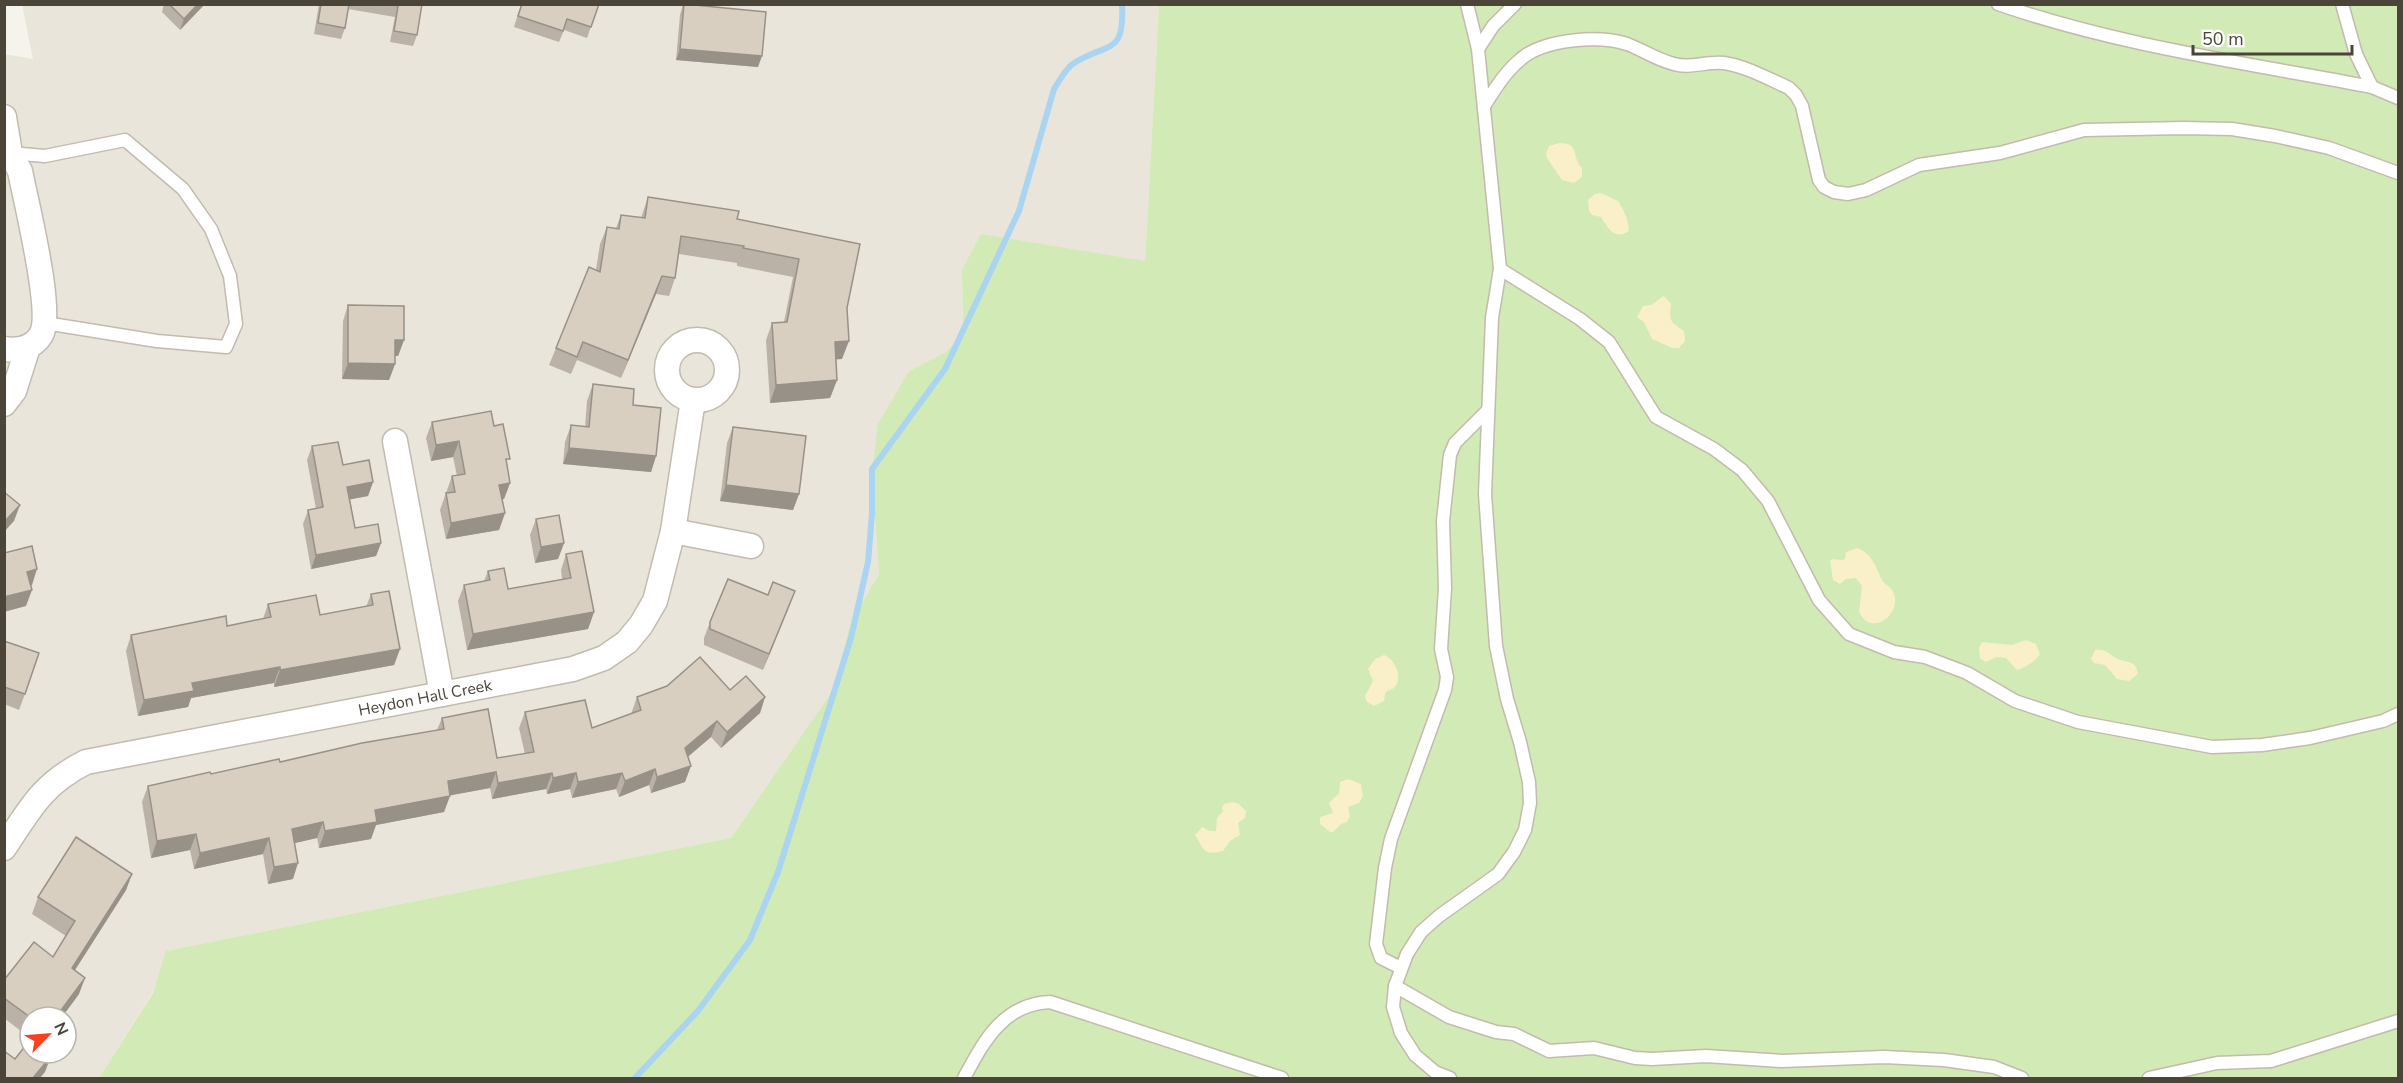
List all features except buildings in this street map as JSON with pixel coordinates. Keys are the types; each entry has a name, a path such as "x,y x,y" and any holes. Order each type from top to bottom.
{"street":[{"path":"4,117 7,155 20,171 44,296 45,323 41,336 16,348 14,391 4,404"},
{"name":"Heydon Hall Creek","path":"4,848 38,796 63,774 86,762 573,669 604,658 627,642 641,625 655,601 673,531 693,400"},
{"path":"395,441 442,694"},
{"path":"673,531 750,546"}],"lane":[{"path":"1450,1078 1435,1072 1415,1055 1401,1033 1393,1007 1395,986 1401,968 1421,932 1498,874 1514,852 1525,830 1530,803 1525,762 1496,646 1485,494 1492,318 1500,269 1478,49 1467,4"},
{"path":"1478,49 1493,26 1515,4"},
{"path":"1998,4 2036,18 2116,39 2372,87 2398,98"},
{"path":"2342,4 2355,54 2372,87"},
{"path":"1484,106 1510,70 1533,51 1559,43 1586,40 1613,41 1627,44 1682,66 1726,63 1788,88 1796,95 1802,106 1819,180 1824,187 1834,192 1848,194 1866,190 1919,165 2000,153 2084,130 2232,129 2329,148 2398,173"},
{"path":"7,155 45,156 125,140 183,189 211,229 230,276 236,324 226,347 157,341 45,323"},
{"path":"1500,269 1580,319 1609,342 1656,417 1714,449 1742,470 1768,501 1819,600 1849,634 1894,652 1925,657 1967,674 2015,700 2078,722 2212,747 2262,745 2310,738 2383,721 2398,714"},
{"path":"1401,968 1381,958 1376,944 1385,868 1391,839 1445,690 1447,677 1441,649 1445,588 1443,521 1450,455 1455,443 1488,410"},
{"path":"1395,986 1449,1017 1496,1032 1514,1034 1549,1051 1594,1048 1635,1058 1652,1059 1706,1056 1782,1061 1884,1058 1944,1060 1994,1067 2022,1078"},
{"path":"964,1078 980,1048 1000,1023 1018,1008 1034,1002 1050,1002 1282,1078"},
{"path":"2149,1078 2217,1064 2271,1061 2398,1021"}],"shaded area":[{"path":"22,4 1159,5 1145,261 962,270 963,334 946,352 909,371 872,474 879,574 851,621 833,690 731,838 167,951 153,992 99,1078 5,1078 4,54 33,59"}],"green space":[{"path":"1159,5 2398,5 2398,1078 99,1078 153,993 166,951 731,838 833,690 851,621 879,574 872,474 878,424 909,371 946,352 963,334 962,270 981,234 1145,261"}],"sand":[{"path":"1559,143 1570,145 1573,148 1582,168 1582,177 1574,183 1562,180 1547,158 1549,146"},
{"path":"1601,193 1618,201 1627,221 1628,232 1614,233 1601,217 1592,215 1589,211 1588,200 1595,194"},
{"path":"1664,296 1671,304 1672,320 1684,331 1685,341 1679,348 1672,348 1652,339 1644,322 1637,317 1643,306 1651,305"},
{"path":"1857,548 1871,558 1882,580 1894,594 1893,610 1884,621 1871,623 1859,612 1862,586 1856,578 1846,579 1840,584 1833,580 1830,561 1845,559 1846,552"},
{"path":"2026,640 2036,644 2040,654 2033,662 2020,669 2017,670 2006,658 1996,657 1986,662 1980,658 1979,648 1982,642 2012,645"},
{"path":"2095,650 2104,650 2118,659 2132,663 2138,674 2129,681 2117,679 2105,665 2094,663 2091,659"},
{"path":"1384,655 1395,666 1398,680 1394,688 1385,693 1384,701 1374,706 1366,701 1365,696 1373,681 1368,669 1375,659"},
{"path":"1348,779 1361,784 1363,796 1359,803 1348,807 1350,816 1347,822 1330,832 1320,824 1320,817 1333,813 1329,803 1339,793 1340,782"},
{"path":"1233,802 1246,811 1245,818 1238,823 1240,835 1230,841 1223,851 1208,852 1195,835 1202,827 1216,831 1217,818 1223,811 1222,807 1224,804"}],"waterway":[{"path":"635,1078 698,1011 750,940 778,872 851,638 868,562 872,514 872,469 945,369 1019,211 1054,89 1071,65 1105,49 1117,40 1121,32 1122,4"}]}
